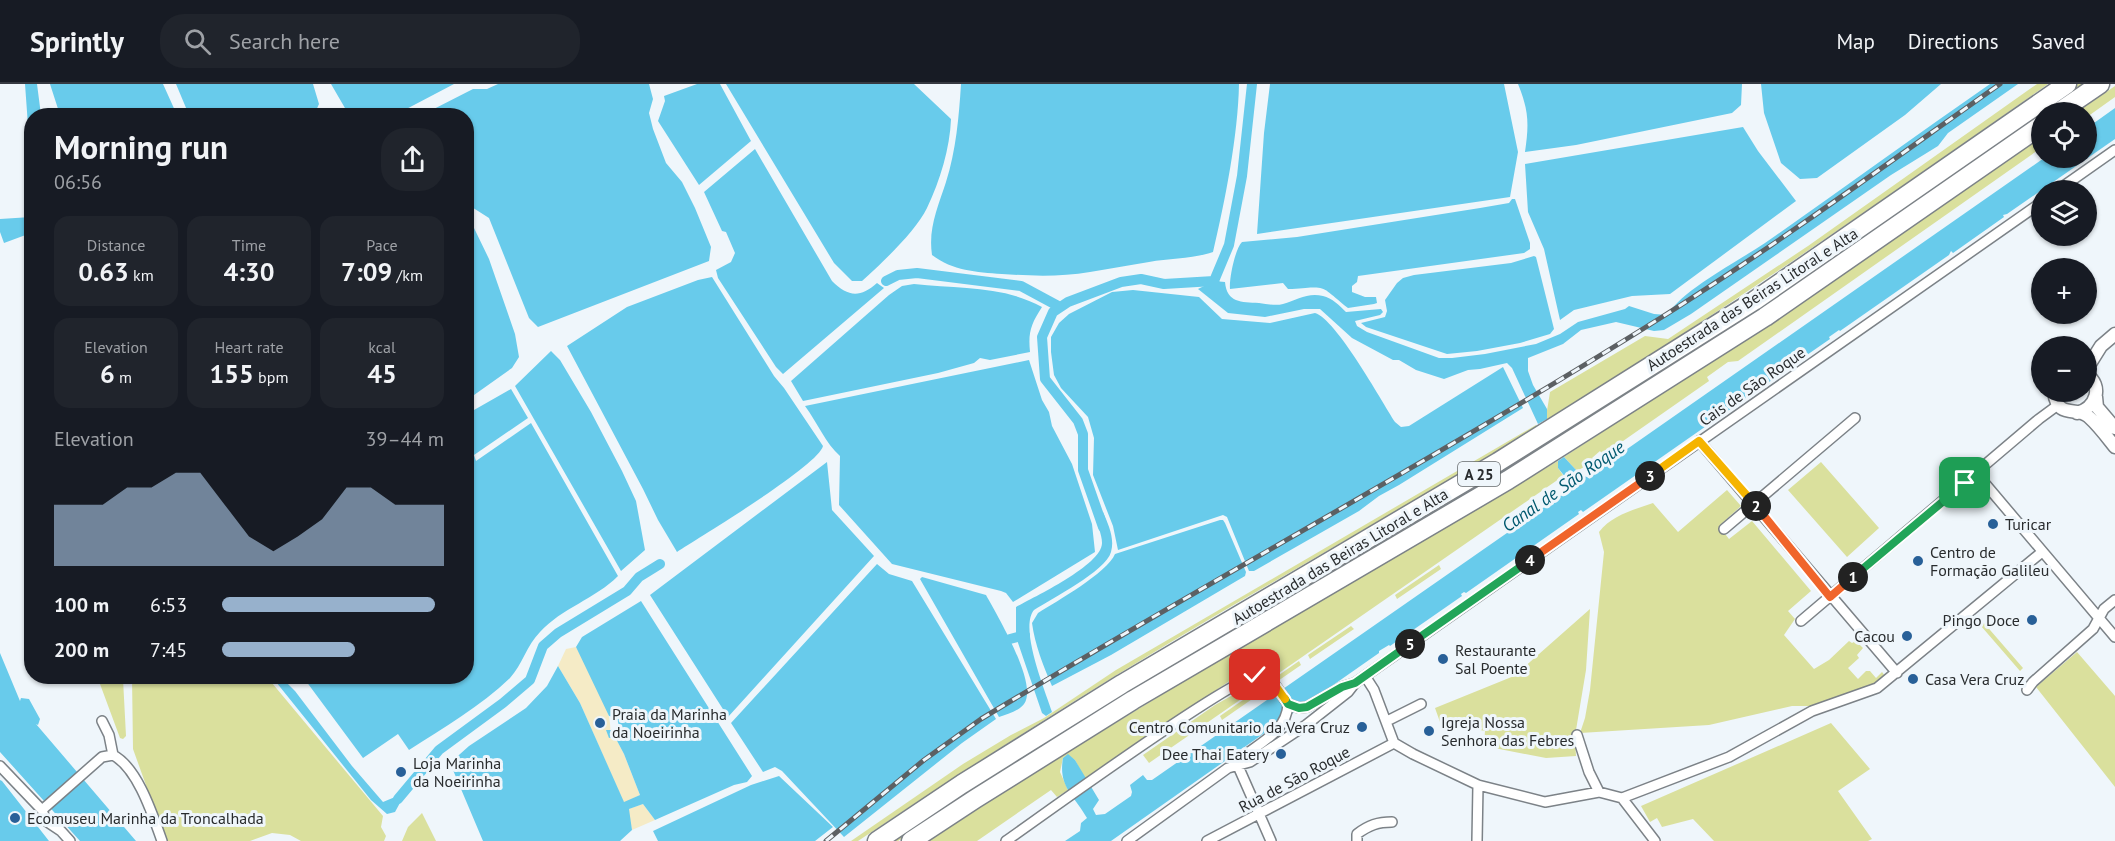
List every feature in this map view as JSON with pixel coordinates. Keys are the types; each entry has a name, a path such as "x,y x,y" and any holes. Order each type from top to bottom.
{"highway":[{"name":"Autoestrada das Beiras Litoral e Alta","path":"877,841 962,784 1122,684 1498,462 1744,307 2067,84"},
{"path":"2074,102 2100,84"},
{"name":"Autoestrada das Beiras Litoral e Alta","path":"911,841 975,798 1133,700 1508,480 1765,317 2031,133"}],"street":[{"path":"2072,180 2115,150"},
{"name":"Cais de São Roque","path":"1127,841 1211,779 1228,768 1250,762 1306,725 1348,692 1355,683 2031,210"},
{"path":"2097,353 2101,346 2115,334"},
{"path":"2057,402 2063,410 2087,415 2115,447"},
{"path":"2077,413 2089,408 2093,402"},
{"path":"2096,402 2097,407 2115,428"},
{"path":"1801,621 2058,405"},
{"path":"1724,529 1855,418"},
{"path":"1699,441 1897,673"},
{"path":"1976,473 2115,637"},
{"path":"1365,676 1374,690 1394,743 1478,785 1545,802 1599,792 1622,798 1729,757 1812,711 1877,688 2042,552"},
{"path":"2028,690 2033,682 2092,628 2104,609 2115,600"},
{"path":"1006,841 1088,783 1250,676 1265,675 1288,704 1299,708 1307,707 1342,687 1355,683"},
{"path":"1271,841 1238,766 1241,758 1282,726 1287,716 1288,704"},
{"path":"1387,721 1421,704"},
{"path":"102,721 109,735 113,755"},
{"path":"1577,735 1589,772 1599,792"},
{"name":"Rua de São Roque","path":"1207,841 1394,743"},
{"path":"44,808 102,757 113,755 130,770 150,808 162,841"},
{"path":"0,766 44,808 46,821 62,831 70,841"},
{"path":"1477,841 1478,785"},
{"path":"1622,798 1655,841"},
{"path":"1357,841 1357,834 1364,829 1377,822 1392,822"}],"green space":[{"path":"2037,84 2048,84 1800,256 1548,420 1546,417 1550,392 1645,336 1668,339 1808,246"},
{"path":"2078,84 2088,84 2062,102 2052,102"},
{"path":"2115,86 2115,97 2097,110 2097,102 2092,102"},
{"path":"2031,117 2031,123 1760,310 1556,441 1554,436 1921,193"},
{"path":"2031,144 2031,155 1738,361 1728,362 1707,377 1709,381 1603,455 1600,451 1592,458 1594,461 1577,471 1564,457 1796,305"},
{"path":"1536,425 1537,427 1498,451 1128,668 992,753 858,841 851,841 963,764 1044,718 1116,670"},
{"path":"1548,440 1550,445 991,780 898,841 888,841 1100,705"},
{"path":"1558,461 1558,468 1565,478 1556,481 1149,763 1143,755 1215,705 1240,691 1243,693 1259,684 1263,675 1261,670 1254,670 1234,678 1085,779 1075,760 1068,755 1063,758 1060,772 1068,790 1057,797 1051,790 977,841 929,841 1162,694"},
{"path":"1821,462 1879,528 1847,557 1788,490"},
{"path":"1727,490 1741,506 1719,526 1729,539 1752,521 1811,591 1788,611 1795,619 1784,635 1814,669 1829,660 1849,641 1852,643 1856,641 1863,648 1857,655 1859,658 1848,668 1858,679 1866,671 1870,671 1876,678 1882,672 1885,676 1870,686 1810,706 1792,706 1709,725 1580,733 1590,690 1604,552 1599,532 1617,517 1653,503 1678,532"},
{"path":"1439,565 1441,569 1397,599 1395,595"},
{"path":"1590,609 1586,670 1575,736 1576,756 1546,758 1484,746 1485,731 1440,722 1435,708 1514,676"},
{"path":"1984,623 2023,668 2020,671 1981,626"},
{"path":"1351,626 1354,629 1310,659 1308,655"},
{"path":"2077,652 2115,696 2115,787 2036,687"},
{"path":"1299,661 1301,665 1222,720 1220,716"},
{"path":"100,684 123,684 126,736 123,739 120,738"},
{"path":"132,684 273,684 383,816 381,827 386,836 384,841 301,841 290,835 272,833 250,841 166,841 133,749"},
{"path":"1831,723 1870,769 1838,791 1872,839 1868,841 1714,841 1693,819 1662,827 1657,818 1650,822 1641,806"},
{"path":"422,813 436,841 402,841 408,827"}],"sand":[{"name":"Praia da Marinha da Noeirinha","path":"576,647 605,704 609,716 609,738 615,737 640,795 624,803 580,703 558,666 566,649"},
{"path":"643,804 655,820 632,830 628,809"}],"water":[{"path":"25,84 37,84 40,108 27,108"},
{"path":"50,84 163,84 174,108 58,108"},
{"path":"176,84 313,84 319,104 317,108 186,108"},
{"path":"331,84 454,84 408,108 345,108"},
{"path":"498,84 649,84 653,99 649,113 653,129 666,163 682,182 695,208 711,247 709,261 538,327 529,318 489,218 474,208 474,108 436,108 473,89 487,89"},
{"path":"697,84 720,84 751,141 699,185 658,121 665,101 664,96"},
{"path":"726,84 914,84 951,119 944,164 927,208 907,236 862,281 852,281 834,263"},
{"path":"961,84 1239,84 1230,168 1213,252 1079,274 1057,275 974,271 957,268 932,255 931,236 952,158"},
{"path":"1270,84 1504,84 1518,152 1510,197 1257,234"},
{"path":"1518,84 1742,84 1741,105 1732,113 1576,145 1525,152 1527,118"},
{"path":"1761,84 1941,84 1905,115 1817,178 1800,179 1781,163 1764,113"},
{"path":"1990,84 2018,84 1948,133 1938,146 1891,175 1691,314 1664,330 1654,331 1616,322 1581,330 1563,344 1528,358 1528,371 1533,385 1547,409 1547,419 1538,424 1512,368 1507,363 1468,370 1444,379 1416,370 1399,360 1393,360 1352,338 1320,309 1304,309 1265,317 1228,313 1198,289 1214,281 1225,282 1226,289 1232,298 1241,301 1277,305 1318,295 1330,298 1346,312 1381,309 1383,312 1380,315 1355,321 1357,326 1367,332 1439,358 1485,354 1536,344 1560,334 1578,322 1629,306 1654,314 1667,315 1675,305 1699,285 1765,243"},
{"name":"Canal de São Roque","path":"2115,108 2115,139 2097,152 2097,121"},
{"path":"1743,127 1796,201 1670,294 1632,296 1574,310 1560,320 1544,249 1528,212 1525,164"},
{"path":"755,149 832,281 843,290 854,294 865,291 877,283 884,288 783,374 776,367 718,278 716,270 731,262 735,253 704,192"},
{"name":"Canal de São Roque","path":"2031,167 2073,168 2056,180 2031,180 2031,197 2003,215 2004,217 1953,253 1951,251 1949,255 1829,337 1830,339 1778,375 1777,373 1771,378 1772,380 1739,403 1737,401 1731,406 1732,408 1583,512 1581,510 1578,512 1579,514 1233,753 1232,756 1111,841 1065,841 1080,831 1081,823 1087,818 1065,784 1063,758 1068,754 1075,760 1099,800 1093,809 1096,815 1105,814 1131,796 1130,785 1143,775 1147,780 1152,780 1563,494 1562,490 1570,483 1558,468 1558,461 1564,457 1577,471 1577,480 1584,476 1587,477"},
{"path":"1515,199 1530,249 1524,253 1358,276 1357,282 1352,286 1352,292 1365,297 1376,297 1377,303 1374,304 1348,308 1323,289 1312,287 1288,289 1283,283 1230,289 1233,264 1242,242 1297,237 1480,208 1509,203"},
{"path":"24,217 24,236 4,243 0,232 0,219"},
{"path":"474,228 489,259 515,334 519,357 512,368 474,395"},
{"path":"1534,256 1554,329 1550,334 1520,343 1447,354 1366,327 1361,323 1385,317 1387,311 1385,300 1403,278 1511,263"},
{"path":"712,277 774,376 823,446 816,456 781,484 677,552 567,346 627,307 698,280"},
{"path":"914,284 996,291 1042,307 1031,328 1030,352 990,360 980,358 974,363 938,373 803,401 791,381 889,295 902,286"},
{"path":"1133,290 1199,297 1222,319 1270,323 1315,313 1334,329 1346,344 1395,422 1401,427 1409,426 1503,367 1523,408 1379,496 1359,511 1254,571 1249,571 1227,517 1223,515 1118,550 1113,526 1093,475 1094,438 1088,417 1061,388 1054,375 1051,337 1059,323 1069,314 1112,292"},
{"path":"551,351 560,360 591,412 636,501 645,550 621,571 515,386"},
{"path":"1029,360 1052,426 1072,464 1092,524 1095,552 1013,602 1006,593 1001,591 892,564 839,505 840,456 830,445 805,406"},
{"path":"511,389 528,418 474,455 474,410"},
{"path":"531,423 618,576 549,624 535,637 510,678 474,707 409,750 398,734 363,758 308,684 474,684 474,455 476,461"},
{"path":"827,462 832,510 874,556 728,717 650,595"},
{"path":"1103,512 1112,542 1111,552 1107,559 1089,576 1034,610 1030,619 1031,644 1052,712 1046,716 1042,713 1016,637 1016,607 1066,580 1091,561 1099,552 1102,543 1095,516"},
{"path":"1220,520 1225,523 1246,572 1245,576 1111,655 1052,686 1033,631 1032,623 1038,613 1092,578 1115,554"},
{"path":"877,564 889,574 912,581 996,719 962,743 844,837 782,771 775,767 763,772 731,723"},
{"path":"922,577 986,595 1006,631 1025,677 1026,700 1019,709 999,717 920,579"},
{"path":"641,601 752,776 747,782 734,785 655,820 643,804 629,809 632,830 620,841 483,841 450,763 469,746 526,708 547,686 558,666 580,703 624,802 640,795 624,754 615,737 609,738 606,730 619,726 617,718 609,716 576,647 582,637"},
{"path":"0,653 20,701 21,698 29,699 40,719 38,725 36,724 136,841 80,841 0,752"},
{"path":"278,684 288,684 295,691 352,766 383,802 395,797 401,801 395,812 387,814 371,800"},
{"path":"779,776 833,827 815,841 658,841 653,831 751,785"},
{"name":"Ecomuseu Marinha da Troncalhada","path":"0,780 2,781 49,841 0,841"}],"waterway":[{"path":"1219,294 1214,281 1229,245 1242,176 1252,84"},
{"path":"886,281 898,275 917,273 1021,286 1060,307"},
{"path":"1103,527 1083,470 1083,434 1078,421 1045,379 1042,337 1053,312 1068,302 1121,282 1141,279 1164,284 1214,281"},
{"path":"398,799 439,750 530,680 543,646 558,633 627,591 639,577 660,564"},
{"path":"1010,639 1025,635"}],"railway":[{"path":"826,841 924,760 981,719 1493,420 1662,317 1790,232 2000,84"}],"place":[{"name":"Turicar","path":"1993,524"},
{"name":"Centro de Formação Galileu","path":"1918,561"},
{"name":"Pingo Doce","path":"2032,620"},
{"name":"Cacou","path":"1907,636"},
{"name":"Restaurante Sal Poente","path":"1443,659"},
{"name":"Casa Vera Cruz","path":"1913,679"},
{"name":"Praia da Marinha da Noeirinha","path":"600,723"},
{"name":"Centro Comunitario da Vera Cruz","path":"1362,727"},
{"name":"Igreja Nossa Senhora das Febres","path":"1429,731"},
{"name":"Dee Thai Eatery","path":"1281,754"},
{"name":"Loja Marinha da Noeirinha","path":"401,772"},
{"name":"Ecomuseu Marinha da Troncalhada","path":"15,818"}],"route":[{"path":"1255,675 1265,675 1269,678 1288,704 1299,708 1314,704 1342,687 1355,683 1699,441 1830,597 1965,483"}]}
